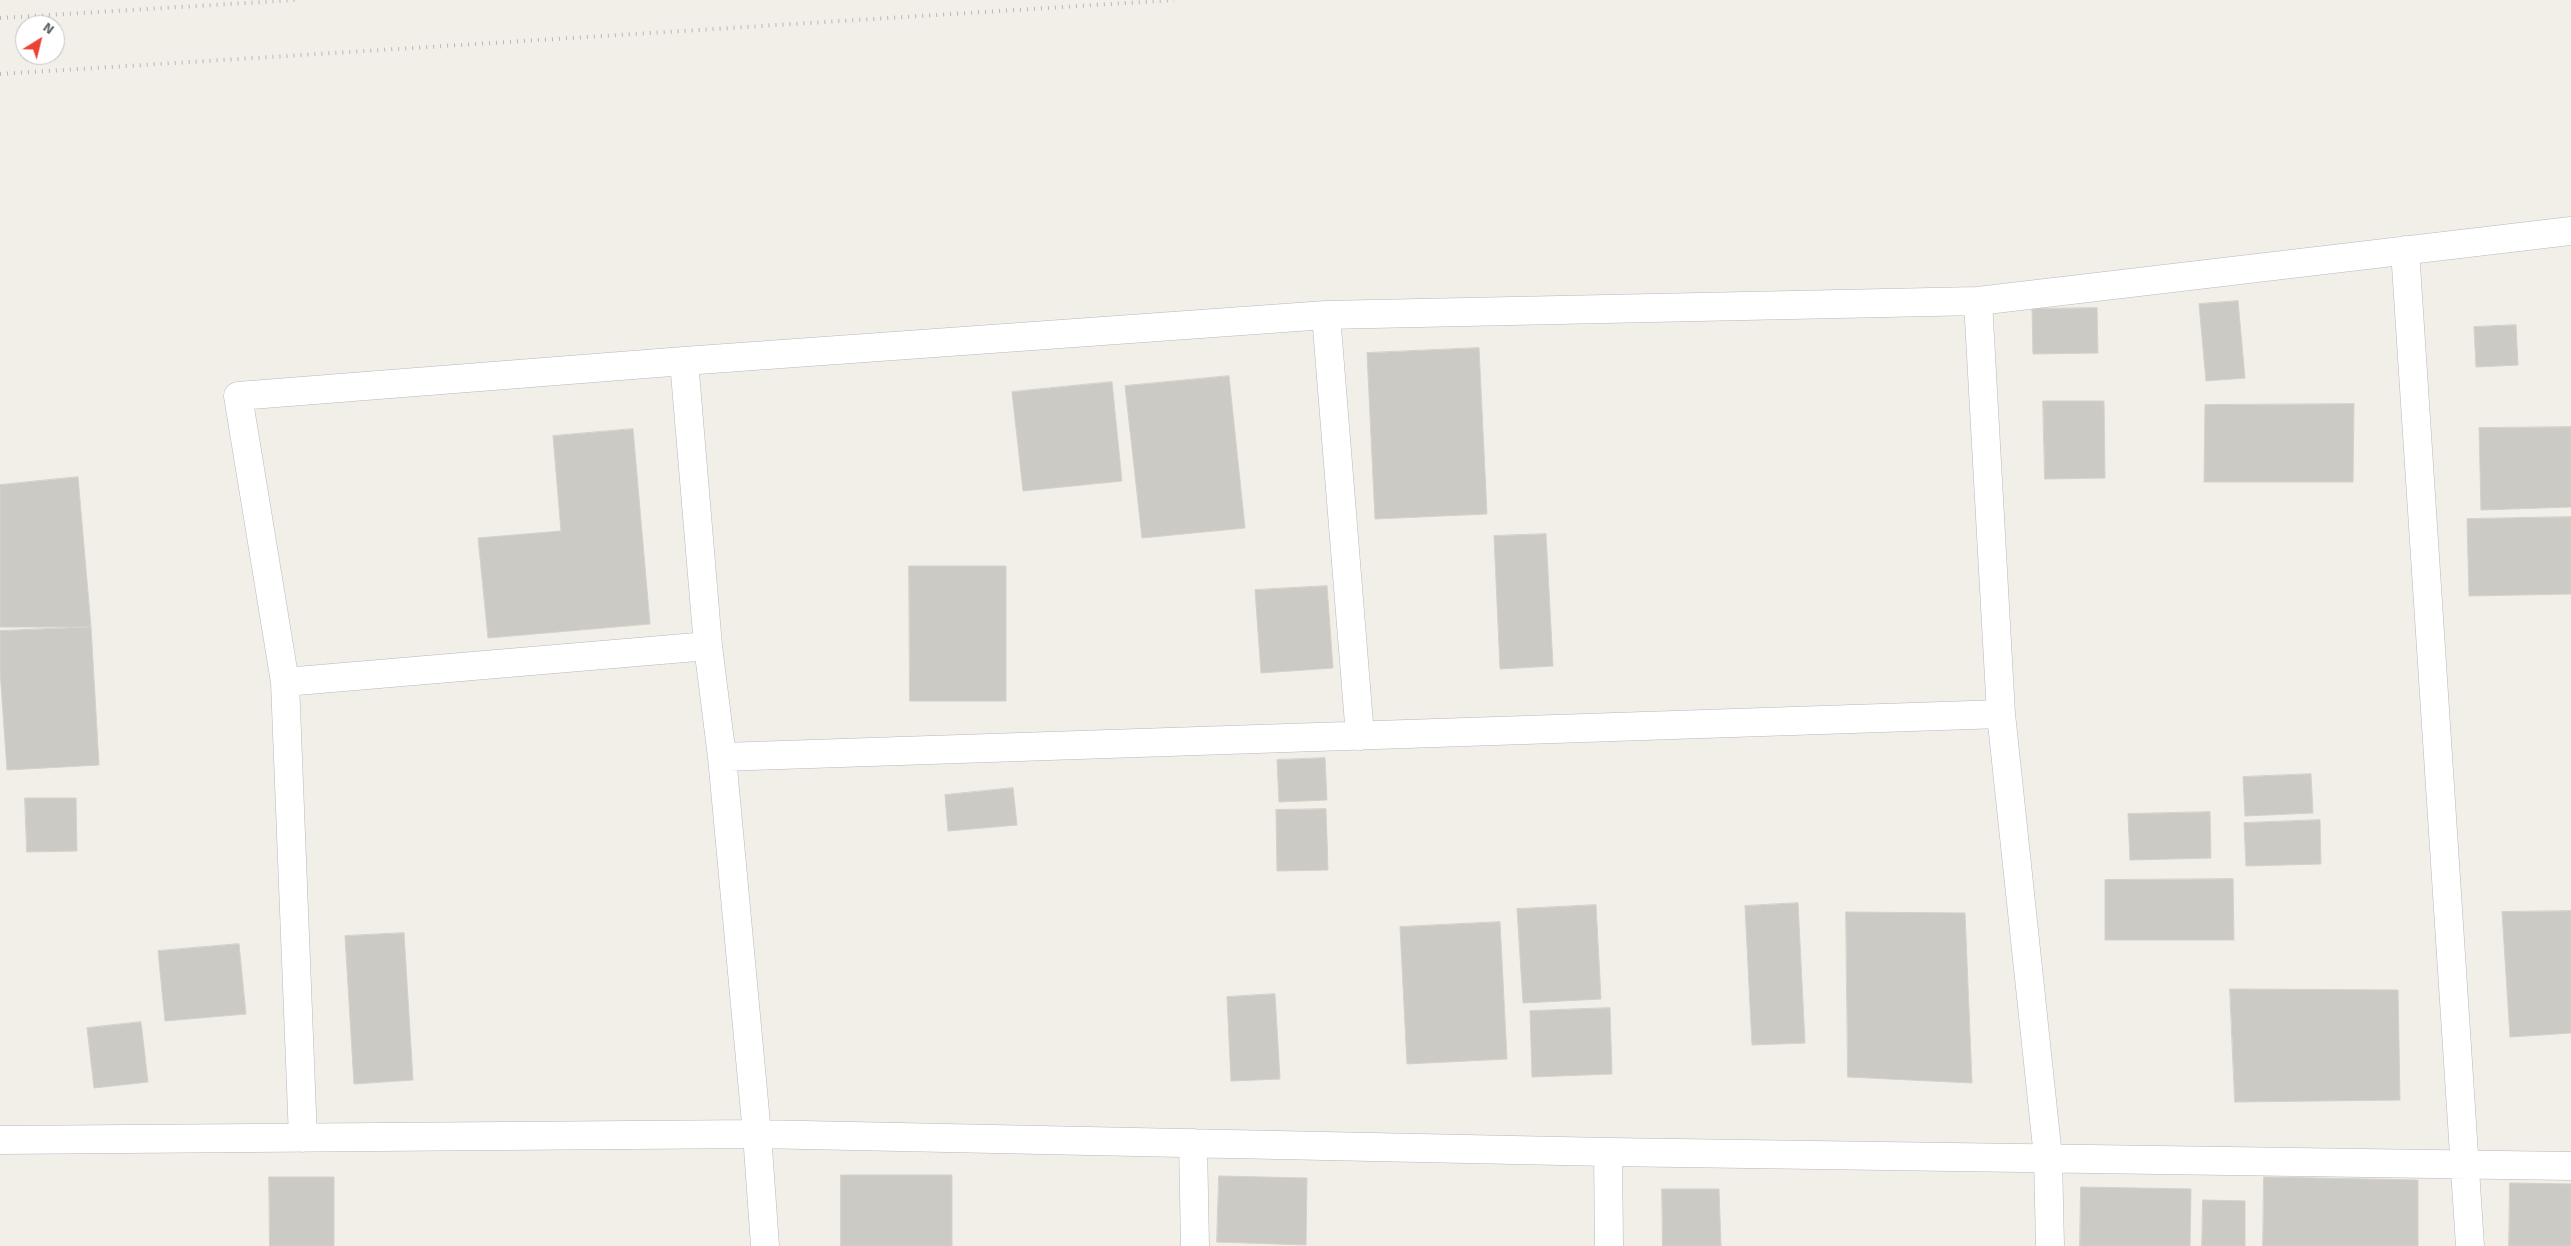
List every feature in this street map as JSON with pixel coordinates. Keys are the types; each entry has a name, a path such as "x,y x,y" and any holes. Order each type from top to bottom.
{"street":[{"path":"303,1138 286,682 238,396 1326,315 1978,301 2571,231"},
{"path":"2405,250 2470,1246"},
{"path":"1978,301 2000,714 2048,1157 2050,1246"},
{"path":"1326,315 1360,736"},
{"path":"684,362 708,646 722,757 757,1134 765,1246"},
{"path":"286,682 708,646"},
{"path":"722,757 2000,714"},
{"path":"0,1140 757,1134 1608,1152 2571,1166"},
{"path":"1193,1143 1194,1246"},
{"path":"1608,1152 1610,1246"}],"building":[{"path":"2238,301 2245,378 2206,381 2199,304"},
{"path":"2097,308 2098,353 2033,354 2032,309"},
{"path":"2516,325 2518,365 2476,367 2474,327"},
{"path":"1479,348 1487,514 1375,519 1367,353"},
{"path":"1229,376 1245,528 1142,538 1125,386"},
{"path":"1112,382 1122,481 1023,491 1012,392"},
{"path":"2043,401 2104,401 2105,478 2045,479"},
{"path":"2354,404 2353,482 2204,482 2205,405"},
{"path":"2571,427 2571,507 2481,510 2479,428"},
{"path":"633,429 650,624 488,638 478,538 561,531 553,436"},
{"path":"78,477 91,627 0,627 0,485"},
{"path":"2571,517 2571,594 2469,596 2467,519"},
{"path":"1546,534 1553,666 1500,669 1494,536"},
{"path":"909,566 1006,566 1006,701 910,701"},
{"path":"1327,586 1333,668 1261,673 1255,590"},
{"path":"91,627 99,765 7,770 0,670 0,631"},
{"path":"1325,758 1327,800 1279,802 1277,760"},
{"path":"2311,774 2313,813 2245,816 2243,777"},
{"path":"1013,788 1017,825 948,831 945,795"},
{"path":"25,798 76,798 77,851 27,852"},
{"path":"1326,809 1328,870 1277,871 1276,810"},
{"path":"2210,812 2211,858 2130,860 2128,814"},
{"path":"2320,820 2321,864 2246,866 2244,823"},
{"path":"2233,879 2234,940 2105,940 2105,880"},
{"path":"1798,903 1805,1043 1752,1045 1745,906"},
{"path":"1596,905 1601,999 1523,1003 1517,909"},
{"path":"2571,911 2571,1033 2510,1037 2502,912"},
{"path":"1846,912 1965,913 1972,1083 1848,1077"},
{"path":"1500,922 1507,1059 1407,1064 1400,927"},
{"path":"404,933 413,1080 354,1084 345,936"},
{"path":"239,944 246,1014 165,1021 158,951"},
{"path":"2230,989 2398,990 2400,1100 2235,1102"},
{"path":"1275,994 1280,1079 1231,1081 1227,997"},
{"path":"1610,1008 1612,1074 1532,1077 1530,1011"},
{"path":"141,1022 148,1082 94,1088 87,1028"},
{"path":"841,1175 952,1175 952,1246 841,1246"},
{"path":"1219,1176 1307,1178 1306,1245 1217,1242"},
{"path":"269,1177 334,1177 334,1246 270,1246"},
{"path":"2264,1177 2418,1180 2418,1246 2263,1246"},
{"path":"2510,1183 2571,1184 2571,1246 2509,1246"},
{"path":"2081,1187 2191,1189 2190,1246 2080,1246"},
{"path":"1662,1189 1719,1189 1721,1246 1663,1246"},
{"path":"2203,1200 2245,1201 2245,1246 2202,1246"}],"railway":[{"path":"0,18 295,0"},
{"path":"0,74 1174,0"}]}
